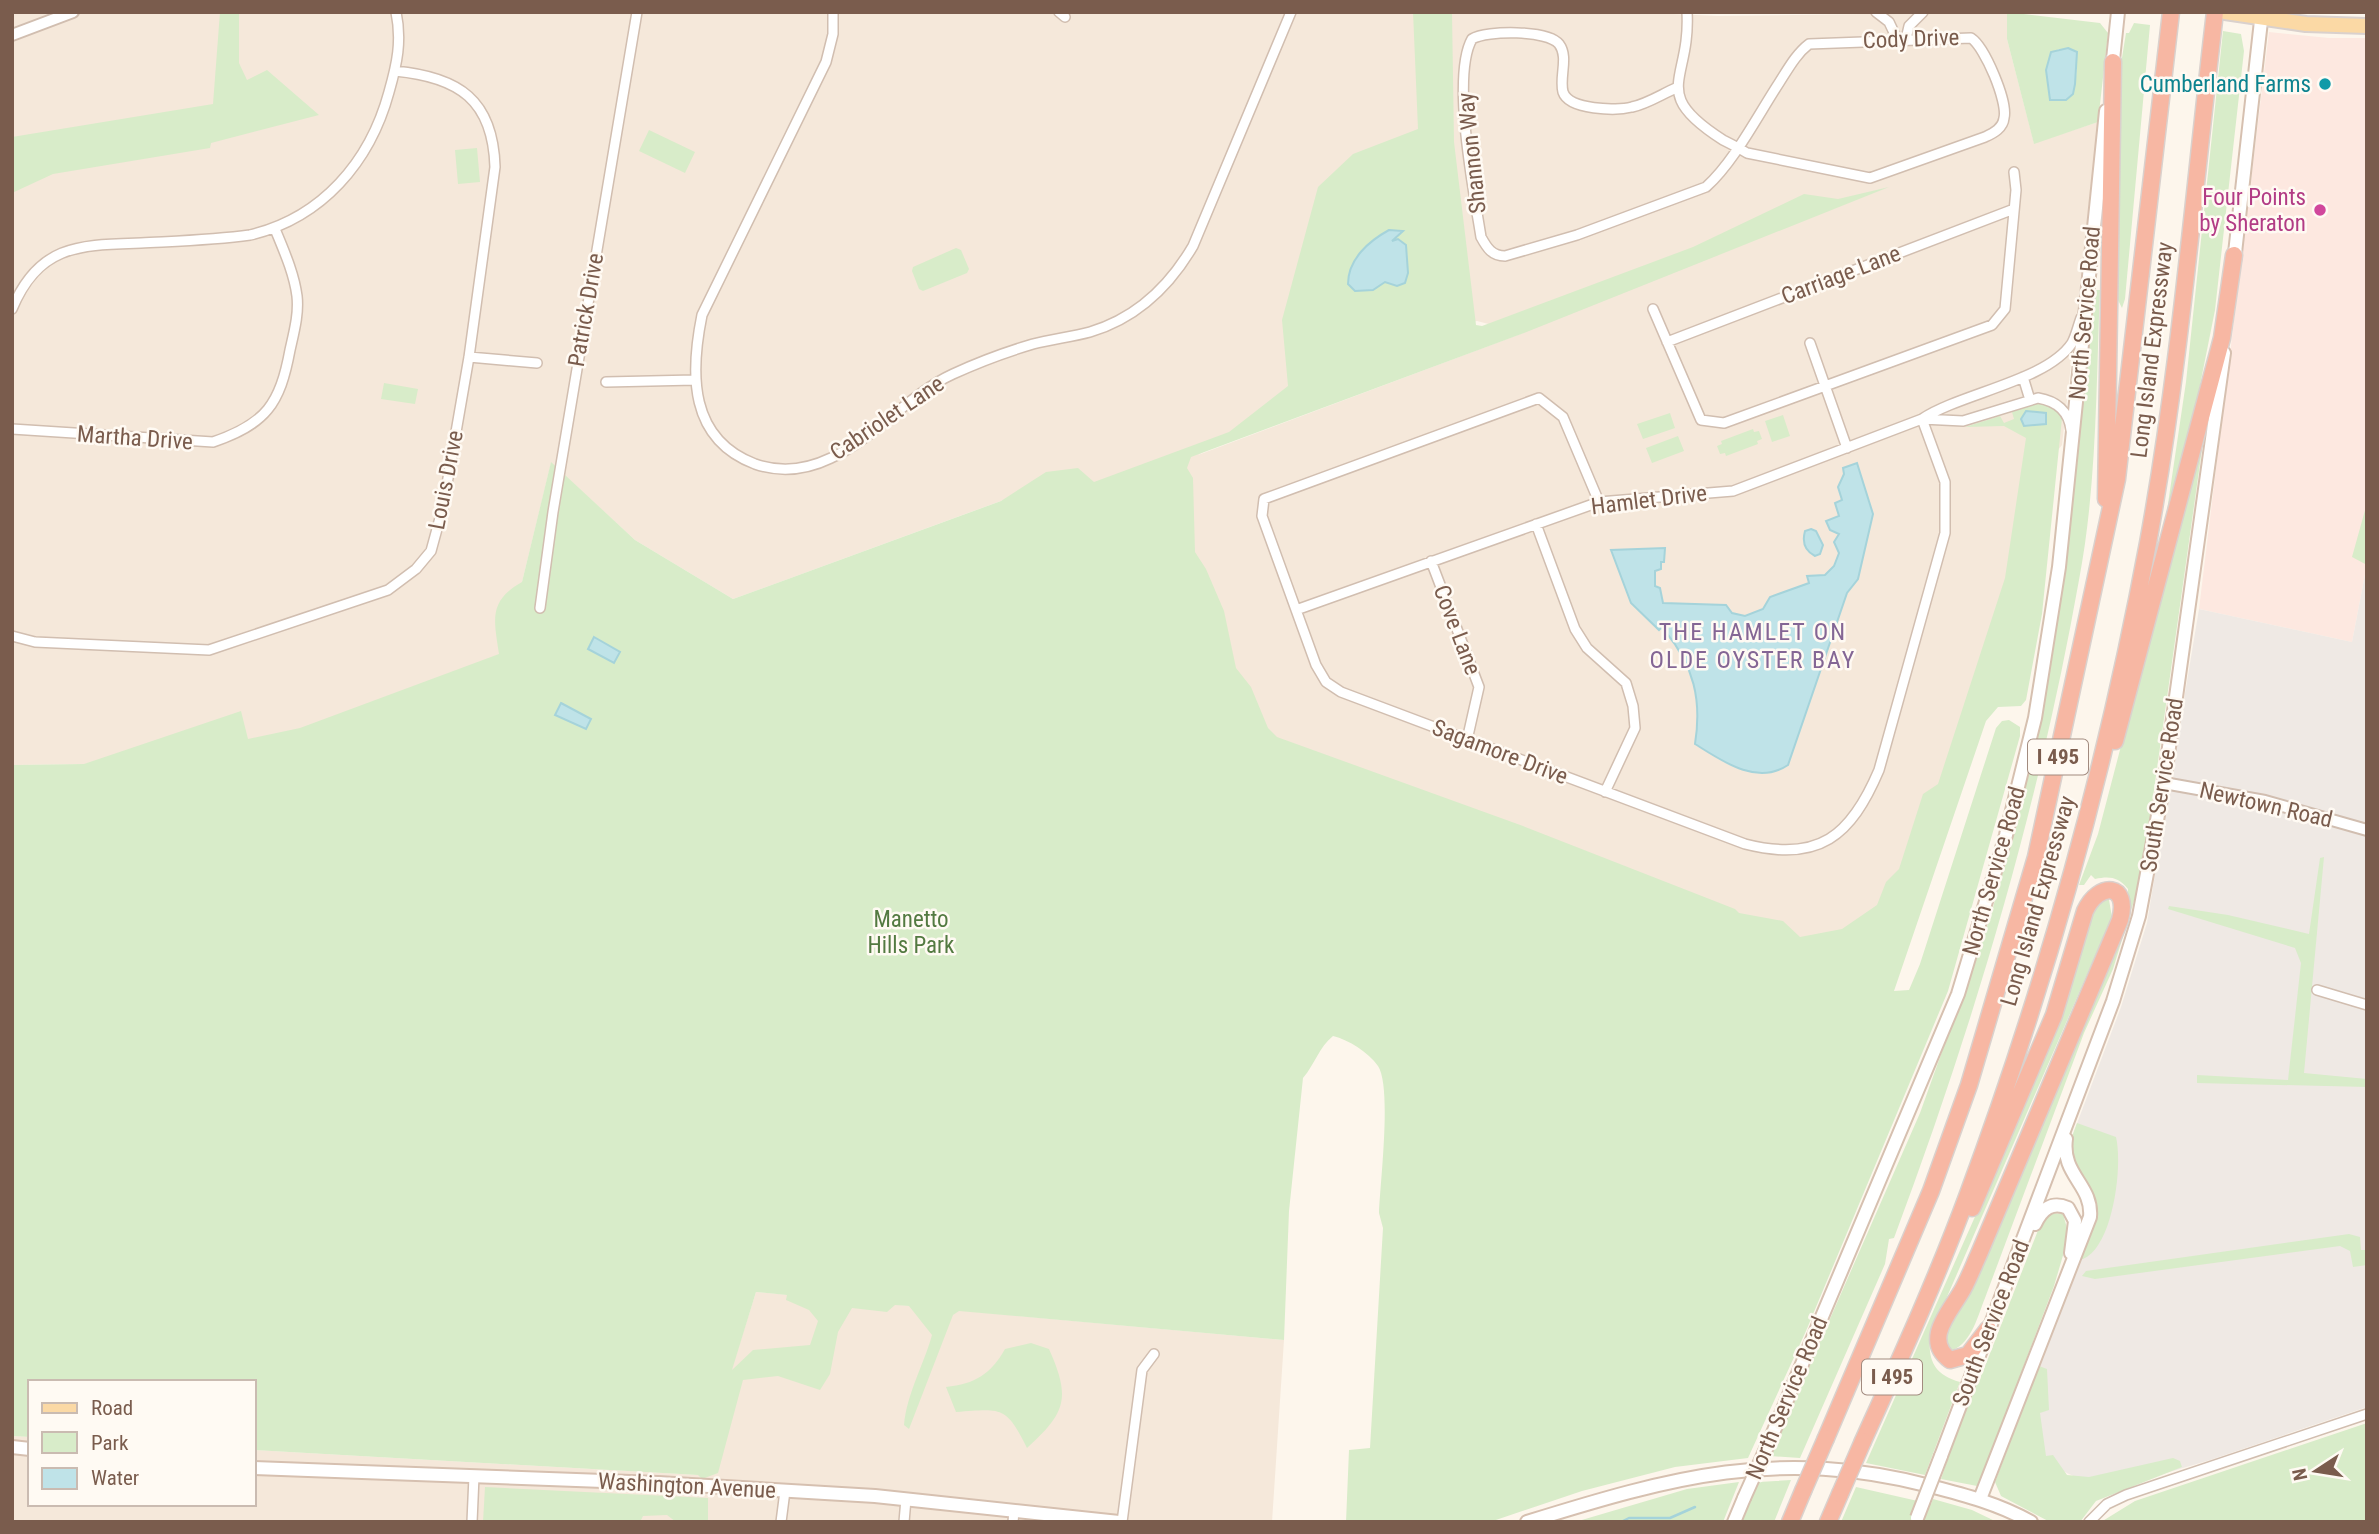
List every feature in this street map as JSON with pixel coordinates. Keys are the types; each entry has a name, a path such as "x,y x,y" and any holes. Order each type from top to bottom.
{"highway":[{"name":"Long Island Expressway","path":"1790,1522 1888,1298 1969,1085 2036,857 2108,533 2126,413 2171,12"},
{"name":"Long Island Expressway","path":"1828,1522 1920,1314 2004,1095 2071,873 2123,665 2148,543 2168,421 2215,12"},
{"path":"2108,533 2113,61"},
{"path":"2071,873 2121,721 2178,506 2222,338 2234,255"},
{"path":"1920,1314 1985,1182 2020,1100 2054,1015 2085,911 2092,897 2110,890 2120,895 2124,904 2120,920 1979,1254 1942,1322 1937,1341 1941,1353 1950,1360 1968,1355 1988,1329"}],"main road":[{"name":"North Service Road","path":"1734,1522 1927,1072 1970,960 2006,835 2035,718 2059,567 2118,12"},
{"path":"2225,12 2262,15 2306,24 2367,26"},
{"name":"South Service Road","path":"1917,1520 2134,936 2147,883 2215,431 2262,15"},
{"path":"1980,1499 2070,1263 2086,1231 2091,1209 2087,1196 2065,1158 2068,1118"},
{"path":"2004,1288 2040,1213 2051,1206 2063,1206 2073,1213 2075,1221 2070,1263"},
{"path":"1527,1522 1661,1482 1731,1471 1814,1466 1869,1473 1980,1499 2031,1522"},
{"name":"Washington Avenue","path":"256,1468 785,1491 906,1499 1013,1516 1120,1522"}],"street":[{"path":"12,35 73,12"},
{"path":"12,309 23,286 41,265 82,245 223,239 275,229 321,202 363,156 380,126 400,49 396,12"},
{"name":"Patrick Drive","path":"540,608 553,512 637,12"},
{"name":"Cabriolet Lane","path":"833,12 833,34 826,62 702,315 695,380 699,406 708,429 722,446 740,458 788,471 813,467 835,457 928,388 952,374 1033,344 1088,332 1136,311 1178,272 1193,246 1291,12"},
{"path":"1676,88 1686,47 1686,12"},
{"path":"1876,12 1889,22 1902,39 1909,26 1923,12"},
{"name":"Shannon Way","path":"1676,88 1631,108 1582,107 1573,104 1563,92 1563,55 1560,44 1550,38 1497,32 1472,39 1466,53 1464,121 1481,237 1486,248 1494,254 1505,256 1577,235 1700,190 1712,182 1736,147"},
{"name":"Cody Drive","path":"1676,88 1688,115 1736,147 1747,153 1870,178 1996,131 2002,125 2004,110 1985,55 1977,42 1961,36 1809,44 1794,60 1736,147"},
{"name":"Louis Drive","path":"12,636 35,642 209,650 388,590 416,569 431,551 439,529 469,357 495,167 494,142 489,122 478,104 464,92 434,77 395,71"},
{"path":"1653,309 1701,420 1724,423 1992,326 2005,309 2014,209 2014,172"},
{"name":"Carriage Lane","path":"1667,342 2014,209"},
{"name":"Martha Drive","path":"12,429 213,442 238,434 260,421 274,404 285,377 297,319 293,274 275,229"},
{"name":"Hamlet Drive","path":"1296,610 1599,502 1733,491 1922,419 1938,409 2023,377 2059,356 2072,343 2086,303"},
{"path":"1811,343 1847,448"},
{"name":"Patrick Drive","path":"469,357 537,363"},
{"path":"2023,377 2030,400 2051,400 2061,408 2070,421 2073,442"},
{"name":"Patrick Drive","path":"606,382 695,380"},
{"name":"Sagamore Drive","path":"1599,502 1563,417 1539,398 1264,499 1262,516 1316,665 1326,682 1341,692 1605,792 1771,851 1802,851 1826,842 1848,826 1866,801 1879,770 1945,533 1945,482 1922,419"},
{"name":"Hamlet Drive","path":"1922,419 1963,421 2030,400"},
{"path":"1536,524 1575,629 1587,648 1626,683 1630,694 1635,728 1605,792"},
{"name":"Cove Lane","path":"1431,561 1479,687 1467,740"},
{"name":"Newtown Road","path":"2164,783 2265,802 2367,830"},
{"path":"2317,990 2367,1005"},
{"name":"Washington Avenue","path":"1120,1522 1142,1370 1154,1354"},
{"path":"2089,1522 2107,1504 2126,1495 2367,1414"},
{"path":"472,1522 474,1476"},
{"path":"781,1522 785,1491"},
{"path":"904,1522 906,1499"}],"shaded area":[{"path":"12,12 1629,12 1718,16 2007,12 2007,39 2034,143 2098,122 2062,445 2049,461 1887,992 1237,752 1058,480 733,599 635,540 551,463 497,685 316,761 12,765","holes":["1477,321 1523,333 1198,455 1410,335"]},
{"path":"2269,32 2329,38 2367,38 2367,564 2352,642 2199,609"},
{"path":"2367,564 2367,1407 2210,1460 2105,1491 2008,1445 2096,1206 2092,1191 2075,1173 2070,1142 2121,1007 2147,923 2199,609 2352,642"},
{"path":"756,1292 1284,1340 1272,1522 12,1522 12,1436 28,1437 28,1506 256,1506 256,1450 698,1475"}],"green space":[{"path":"220,12 239,12 239,63 247,80 267,70 319,115 211,143 210,148 53,174 12,193 12,137 213,104"},
{"name":"Manetto Hills Park","path":"1413,12 1452,12 1454,142 1476,325 1482,326 1693,247 1804,194 1838,199 1889,187 1524,333 1191,457 1187,468 1193,478 1195,552 1206,569 1224,611 1236,668 1251,687 1268,728 1277,737 1523,826 1735,909 1739,913 1783,921 1800,937 1842,929 1877,905 1886,882 1899,869 1923,794 1938,784 2005,578 2026,438 2004,426 1965,427 2000,416 2004,423 2014,419 2012,412 2040,404 2051,407 2062,418 2042,614 2026,700 2021,706 1998,707 1986,721 1894,991 1909,990 1920,964 1996,728 2002,721 2009,720 2020,727 2020,736 1948,991 1806,1331 1748,1458 1675,1467 1582,1491 1490,1522 1346,1522 1349,1450 1370,1448 1383,1228 1379,1213 1385,1114 1382,1077 1378,1066 1358,1047 1333,1036 1303,1078 1289,1211 1284,1340 959,1311 953,1315 909,1429 904,1425 908,1402 932,1335 909,1306 895,1305 887,1312 852,1308 838,1332 830,1374 820,1390 778,1376 743,1380 718,1473 702,1479 698,1475 256,1450 256,1380 28,1380 28,1437 12,1436 12,765 84,764 241,711 248,739 300,728 499,654 495,621 498,604 503,596 522,582 551,462 635,540 733,599 1001,501 1046,472 1078,468 1094,482 1229,432 1288,386 1282,320 1318,187 1353,154 1418,129","holes":["1402,231 1391,241 1407,250 1408,267 1389,282 1348,275 1368,245 1380,237","756,1292 787,1295 786,1300 809,1310 818,1321 810,1345 753,1350 732,1370"]},
{"path":"2007,12 2100,23 2108,33 2098,122 2034,144 2007,39","holes":["2059,49 2077,52 2073,90 2066,100 2050,100 2047,71 2049,58"]},
{"path":"2134,23 2150,25 2122,308 2116,296 2120,70 2126,33 2129,33"},
{"path":"2223,31 2241,34 2244,51 2215,310 2194,415 2165,524 2186,382"},
{"path":"649,130 695,152 685,173 639,151"},
{"path":"477,148 480,182 458,184 455,150"},
{"path":"956,248 961,250 969,269 967,273 923,291 919,289 913,267"},
{"path":"2096,290 2100,290 2096,399 2085,544 2063,664 2002,914 1923,1158 1894,1238 1889,1239 1885,1264 1800,1458 1770,1456 1920,1113 1991,915 2030,767 2052,658"},
{"path":"384,383 418,389 415,404 381,399"},
{"path":"1670,413 1675,428 1643,439 1637,424"},
{"path":"1783,415 1790,436 1772,442 1765,421"},
{"path":"2206,421 2142,875 2113,969 2084,1033 1977,1320 1970,1335 1953,1350 1947,1348 1942,1332 2128,911 2128,889 2121,882 2109,878 2095,879 2091,875 2084,885 2079,885 2098,834"},
{"path":"1753,429 1754,432 1759,431 1762,439 1757,441 1758,444 1726,456 1725,453 1720,454 1717,446 1722,444 1721,441"},
{"path":"1678,436 1684,451 1652,463 1646,448"},
{"path":"2367,503 2367,565 2352,557"},
{"path":"2324,857 2304,1073 2367,1079 2367,1087 2197,1083 2197,1075 2288,1080 2301,963 2295,948 2168,909 2169,906 2228,915 2309,934 2320,858"},
{"path":"2102,899 2109,900 2112,917 1930,1336 1930,1353 1935,1365 1944,1375 1960,1382 1925,1475 1866,1463 2035,1081 2090,914"},
{"path":"2077,1123 2116,1137 2118,1150 2117,1185 2108,1223 2093,1252 2083,1259 2079,1259 2096,1206 2092,1191 2075,1173 2070,1142"},
{"path":"2052,1213 2063,1214 2069,1235 2054,1286 1980,1481 1977,1486 1941,1479 1969,1396 1982,1374 2042,1220"},
{"path":"2349,1234 2360,1237 2361,1250 2367,1250 2367,1265 2353,1267 2350,1251 2340,1246 2095,1279 2082,1276 2086,1271"},
{"path":"1031,1343 1049,1349 1062,1393 1061,1404 1050,1425 1027,1448 1013,1424 1001,1413 983,1410 956,1412 946,1387 974,1380 994,1365 1005,1349"},
{"path":"2039,1366 2047,1369 2049,1410 2040,1413 2046,1456 2053,1455 2067,1475 2089,1477 2173,1458 2180,1461 2182,1467 2096,1501 2080,1522 2050,1522 2001,1496 1995,1482"},
{"path":"2367,1423 2367,1522 2101,1522 2135,1501"},
{"path":"1791,1480 1774,1522 1741,1522 1759,1482"},
{"path":"1739,1482 1723,1522 1575,1522 1687,1489"},
{"path":"485,1487 708,1498 708,1522 676,1522 667,1515 643,1516 640,1522 483,1522"},
{"path":"1856,1487 1931,1504 1933,1499 1972,1510 1997,1522 1841,1522"}],"water":[{"path":"2068,48 2077,52 2073,94 2066,100 2050,100 2046,70 2051,52"},
{"path":"1389,230 1403,231 1392,241 1398,239 1406,245 1408,273 1405,283 1397,286 1385,282 1373,290 1355,291 1348,284 1356,259 1367,245"},
{"path":"2026,411 2046,413 2046,424 2024,426 2021,419"},
{"path":"1857,463 1873,514 1858,579 1847,593 1788,765 1764,773 1740,769 1695,744 1696,698 1694,684 1683,657 1665,631 1661,628 1659,630 1631,603 1611,550 1665,548 1661,569 1655,571 1655,586 1660,588 1663,603 1726,605 1732,613 1745,616 1763,609 1770,597 1809,583 1807,576 1825,575 1834,566 1839,553 1834,542 1839,534 1830,530 1826,521 1839,516 1835,503 1842,500 1838,487 1844,474 1843,468"},
{"path":"1805,531 1816,531 1823,545 1820,554 1815,556 1809,552 1804,542"},
{"path":"594,637 620,652 614,663 588,649"},
{"path":"561,703 591,719 586,729 555,715"}],"waterway":[{"path":"1621,1522 1629,1518 1670,1518 1695,1507"}],"place":[{"name":"Cumberland Farms","path":"2325,84"},
{"name":"Four Points by Sheraton","path":"2320,210"}],"district":[{"name":"THE HAMLET ON OLDE OYSTER BAY","path":"1753,646"}]}
